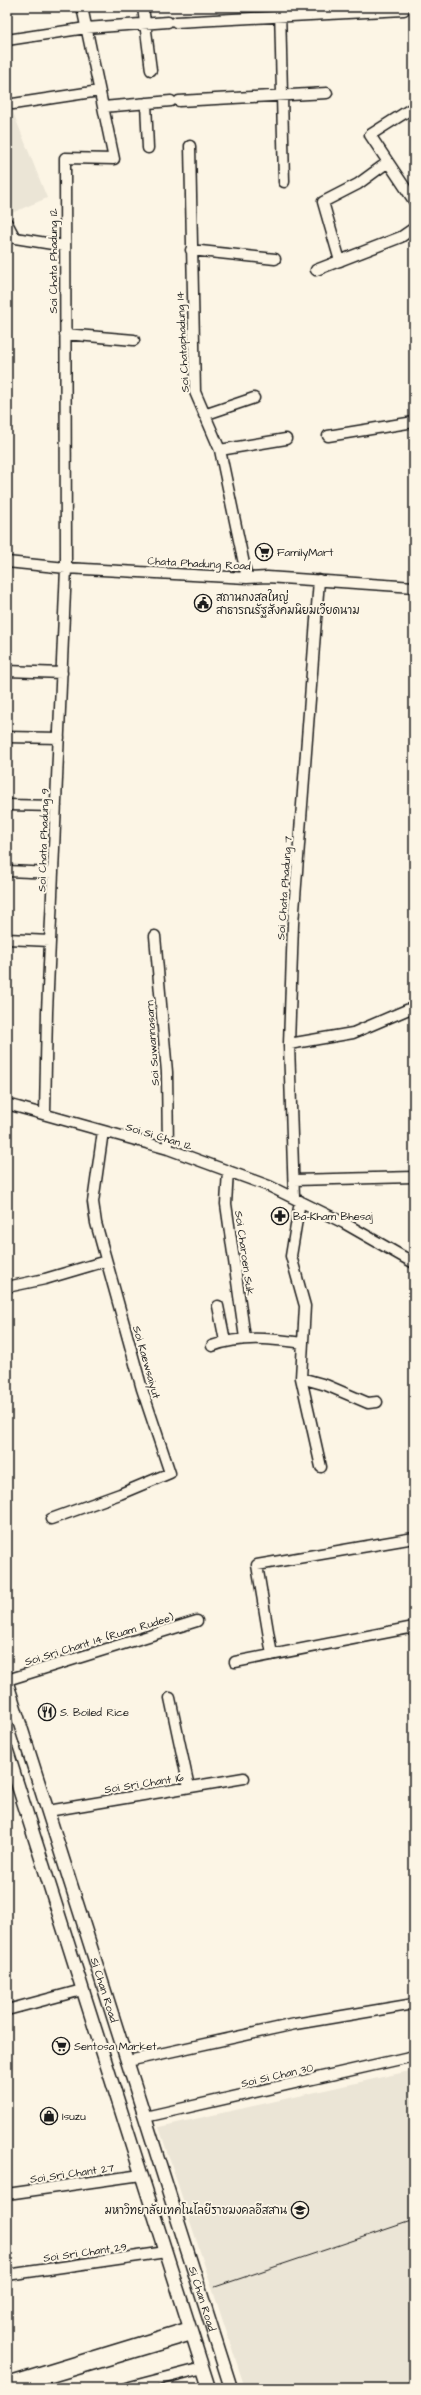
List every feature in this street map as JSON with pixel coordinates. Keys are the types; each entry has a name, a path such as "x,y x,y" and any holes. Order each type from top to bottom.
{"main road":[{"name":"Si Chan Road","path":"7,1683 128,2061 230,2388"},
{"name":"Si Chan Road","path":"7,1751 82,1990 108,2065 209,2388"},
{"path":"108,2065 128,2061"}],"street":[{"name":"Soi Chata Phadung 12","path":"66,568 65,158 114,159 82,7"},
{"path":"143,7 151,70"},
{"path":"7,40 86,28 280,12 404,10"},
{"path":"280,12 284,182"},
{"path":"13,104 99,91"},
{"path":"103,107 175,101 282,97 327,93"},
{"path":"146,103 148,148"},
{"path":"414,107 370,135 414,201"},
{"name":"Soi Chataphadung 14","path":"190,146 195,392 220,450 247,578"},
{"path":"340,261 323,202 358,184 388,162"},
{"path":"7,223 15,238 65,246"},
{"path":"316,270 401,238 414,228"},
{"path":"191,250 275,260"},
{"path":"65,334 134,340"},
{"path":"204,414 254,398"},
{"path":"328,436 414,422"},
{"path":"220,450 286,439"},
{"name":"Chata Phadung Road","path":"7,562 66,568 247,578 267,577 414,587"},
{"name":"Soi Chata Phadung 9","path":"45,1114 50,941 66,568"},
{"name":"Soi Chata Phadung 7","path":"319,580 293,924 289,1044 294,1180 297,1200 291,1256 305,1306 301,1378 321,1467"},
{"path":"7,671 62,673"},
{"path":"7,736 59,738"},
{"path":"7,805 56,806"},
{"path":"7,871 53,873"},
{"name":"Soi Suwannasarn","path":"155,936 167,1072 168,1149"},
{"path":"7,939 50,941"},
{"path":"289,1044 353,1033 409,1009"},
{"name":"Soi Si Chan 12","path":"7,1104 168,1149 228,1171 297,1200 414,1263"},
{"name":"Soi Kaewsaiyut","path":"51,1519 120,1494 170,1473 142,1388 96,1224 93,1202 103,1131"},
{"name":"Soi Charoen Suk","path":"228,1171 226,1204 245,1338"},
{"path":"294,1180 414,1177"},
{"path":"7,1287 45,1279 106,1261"},
{"path":"218,1306 225,1342"},
{"path":"212,1346 245,1338 264,1338 303,1343"},
{"path":"301,1378 368,1403 377,1402"},
{"path":"272,1655 257,1565 414,1538"},
{"name":"Soi Sri Chant 14 (Ruam Rudee)","path":"7,1680 197,1621"},
{"path":"235,1662 414,1627"},
{"path":"170,1698 189,1787"},
{"name":"Soi Sri Chant 16","path":"48,1811 244,1778"},
{"path":"7,2010 82,1990"},
{"path":"128,2061 295,2024 414,2004"},
{"name":"Soi Si Chan 30","path":"145,2117 414,2056"},
{"name":"Soi Sri Chant 27","path":"7,2194 141,2174"},
{"name":"Soi Sri Chant 29","path":"7,2275 166,2252"},
{"path":"7,2383 191,2331"},
{"path":"14,2388 191,2331"},
{"path":"126,2388 202,2368"}],"shaded area":[{"path":"7,97 47,198 7,215"},
{"name":"มหาวิทยาลัยเทคโนโลยีราชมงคลอีสสาน","path":"414,2070 414,2388 245,2388 159,2127"}],"tram line":[{"path":"215,2287 414,2220"}],"place":[{"name":"FamilyMart","path":"264,552"},
{"name":"สถานกงสุลใหญ่ สาธารณรัฐสังคมนิยมเวียดนาม","path":"203,603"},
{"name":"Ba-Kham Bhesaj","path":"280,1216"},
{"name":"S. Boiled Rice","path":"47,1712"},
{"name":"Sentosa Market","path":"61,2046"},
{"name":"Isuzu","path":"49,2116"},
{"name":"มหาวิทยาลัยเทคโนโลยีราชมงคลอีสสาน","path":"300,2210"}]}
